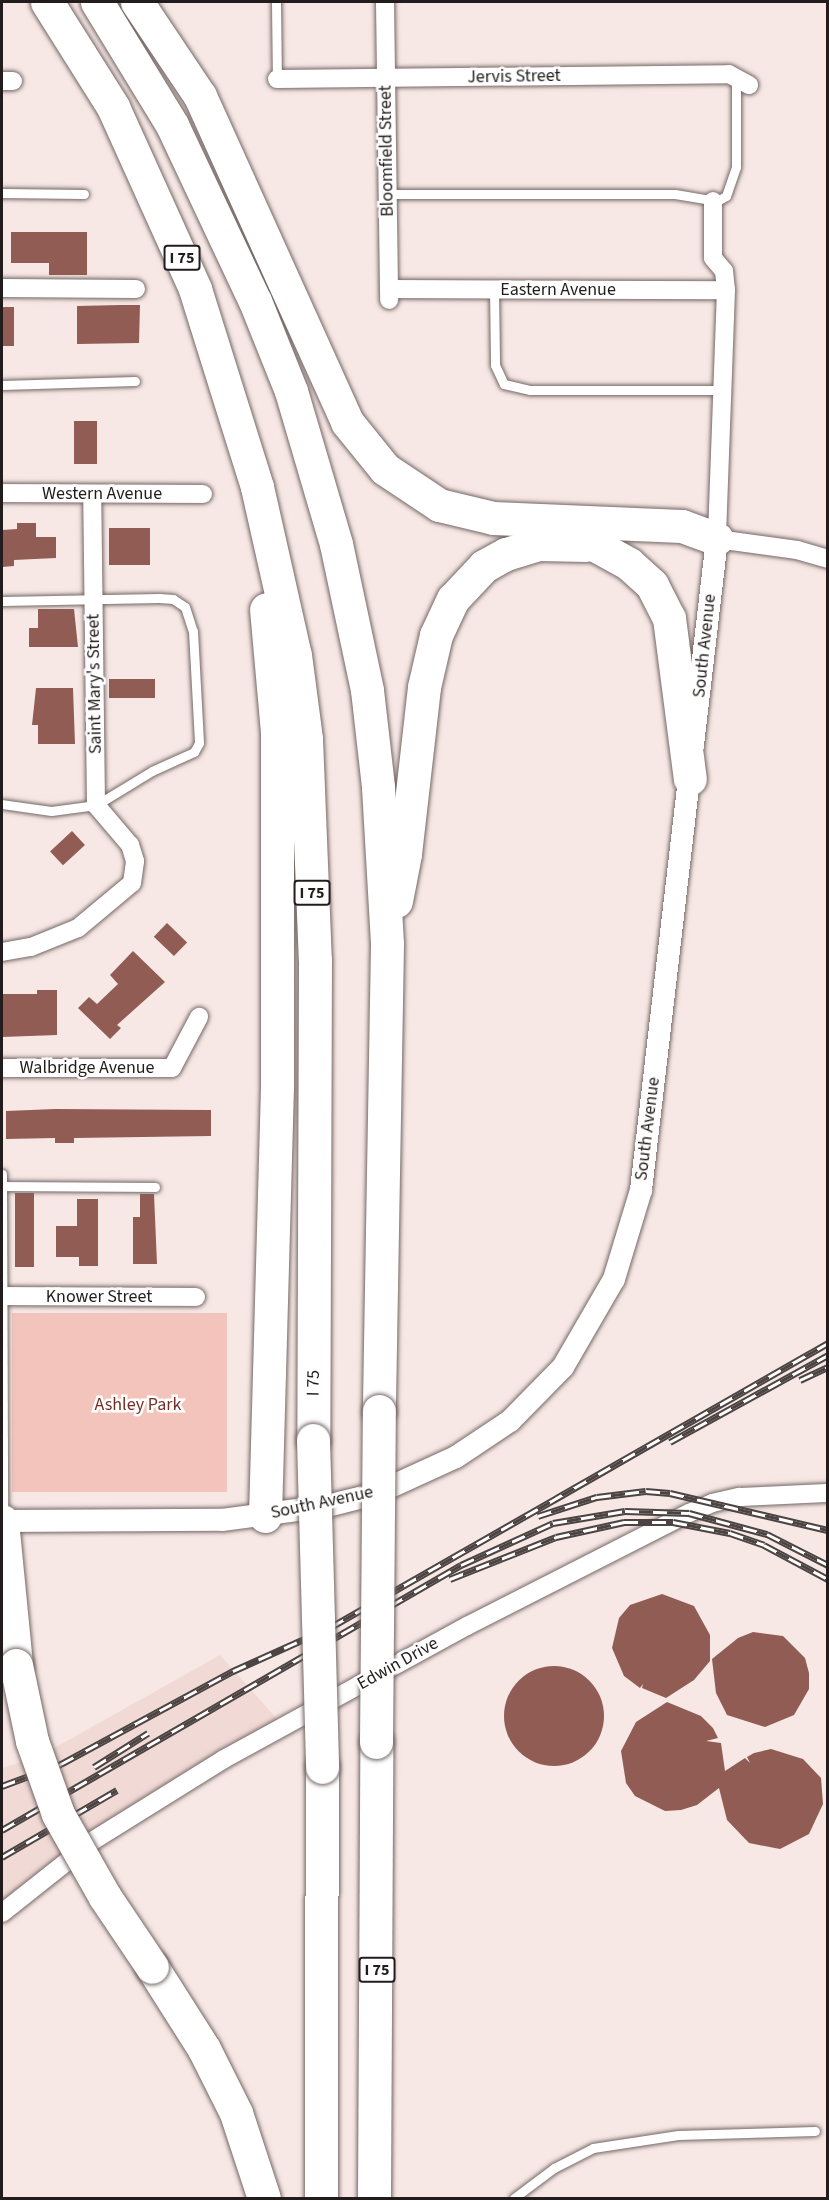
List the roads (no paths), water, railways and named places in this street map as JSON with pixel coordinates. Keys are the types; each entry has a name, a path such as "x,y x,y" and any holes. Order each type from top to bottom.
{"highway":[{"name":"I 75","path":"47,2 87,62 139,161 195,290 219,357 276,560 295,655 306,739 315,960 313,1440 322,1767 321,2199"},
{"name":"I 75","path":"97,2 172,125 255,301 291,391 336,544 367,690 378,787 387,944 379,1411 375,2199"},
{"path":"137,2 200,96 347,422 385,469 439,505 493,518 682,526 717,539"},
{"path":"219,357 255,533 270,632 277,732 275,1266 265,1516"},
{"path":"387,944 405,854 424,687 436,635 453,599 484,566 507,554 539,544 680,549 717,539"},
{"path":"595,545 629,564 652,585 669,618 690,779"},
{"path":"2,1521 16,1665 32,1741 58,1814 105,1897 204,2049 236,2113 264,2199"}],"street":[{"name":"Bloomfield Street","path":"385,2 389,295"},
{"name":"Jervis Street","path":"277,79 729,75 742,81"},
{"name":"South Avenue","path":"2,1521 222,1520 327,1506 375,1494 456,1457 510,1421 563,1367 614,1279 641,1190 717,539 726,290 724,271 713,258 713,201"},
{"path":"2,288 136,289"},
{"name":"Eastern Avenue","path":"389,295 494,290 726,290"},
{"name":"Western Avenue","path":"2,493 203,494"},
{"name":"Saint Mary's Street","path":"92,494 96,805"},
{"path":"717,539 797,550 828,559"},
{"path":"2,952 31,947 78,928 132,883 135,861 130,844 96,805"},
{"name":"Walbridge Avenue","path":"2,1068 172,1068 199,1017"},
{"name":"Knower Street","path":"3,1296 196,1297"},
{"name":"Edwin Drive","path":"2,1913 94,1840 151,1802 467,1626 712,1503 781,1493 828,1493"}],"lane":[{"path":"276,2 277,79"},
{"path":"388,194 675,194 713,201 726,196 736,167 742,81"},
{"path":"2,193 84,194"},
{"path":"494,290 495,365 504,384 530,390 724,390"},
{"path":"2,385 135,381"},
{"path":"2,601 93,602 173,599 185,607 193,631 199,743 194,752 152,771 96,805 51,811 2,804"},
{"path":"2,1174 2,1521"},
{"path":"3,1186 155,1187"},
{"path":"514,2199 554,2168 593,2148 678,2135 815,2131"}],"railway":[{"path":"2,1786 61,1764 233,1671 331,1627 828,1343"},
{"path":"670,1442 828,1355"},
{"path":"800,1380 828,1367"},
{"path":"538,1516 597,1497 646,1491 670,1493 828,1530"},
{"path":"2,1830 461,1565 553,1523 625,1511 689,1513 767,1534 828,1565"},
{"path":"450,1579 556,1537 624,1522 673,1522 730,1533 764,1545 828,1579"},
{"path":"94,1767 148,1733"},
{"path":"2,1857 117,1790"}],"park label":[{"name":"Ashley Park","path":"138,1405"}]}
